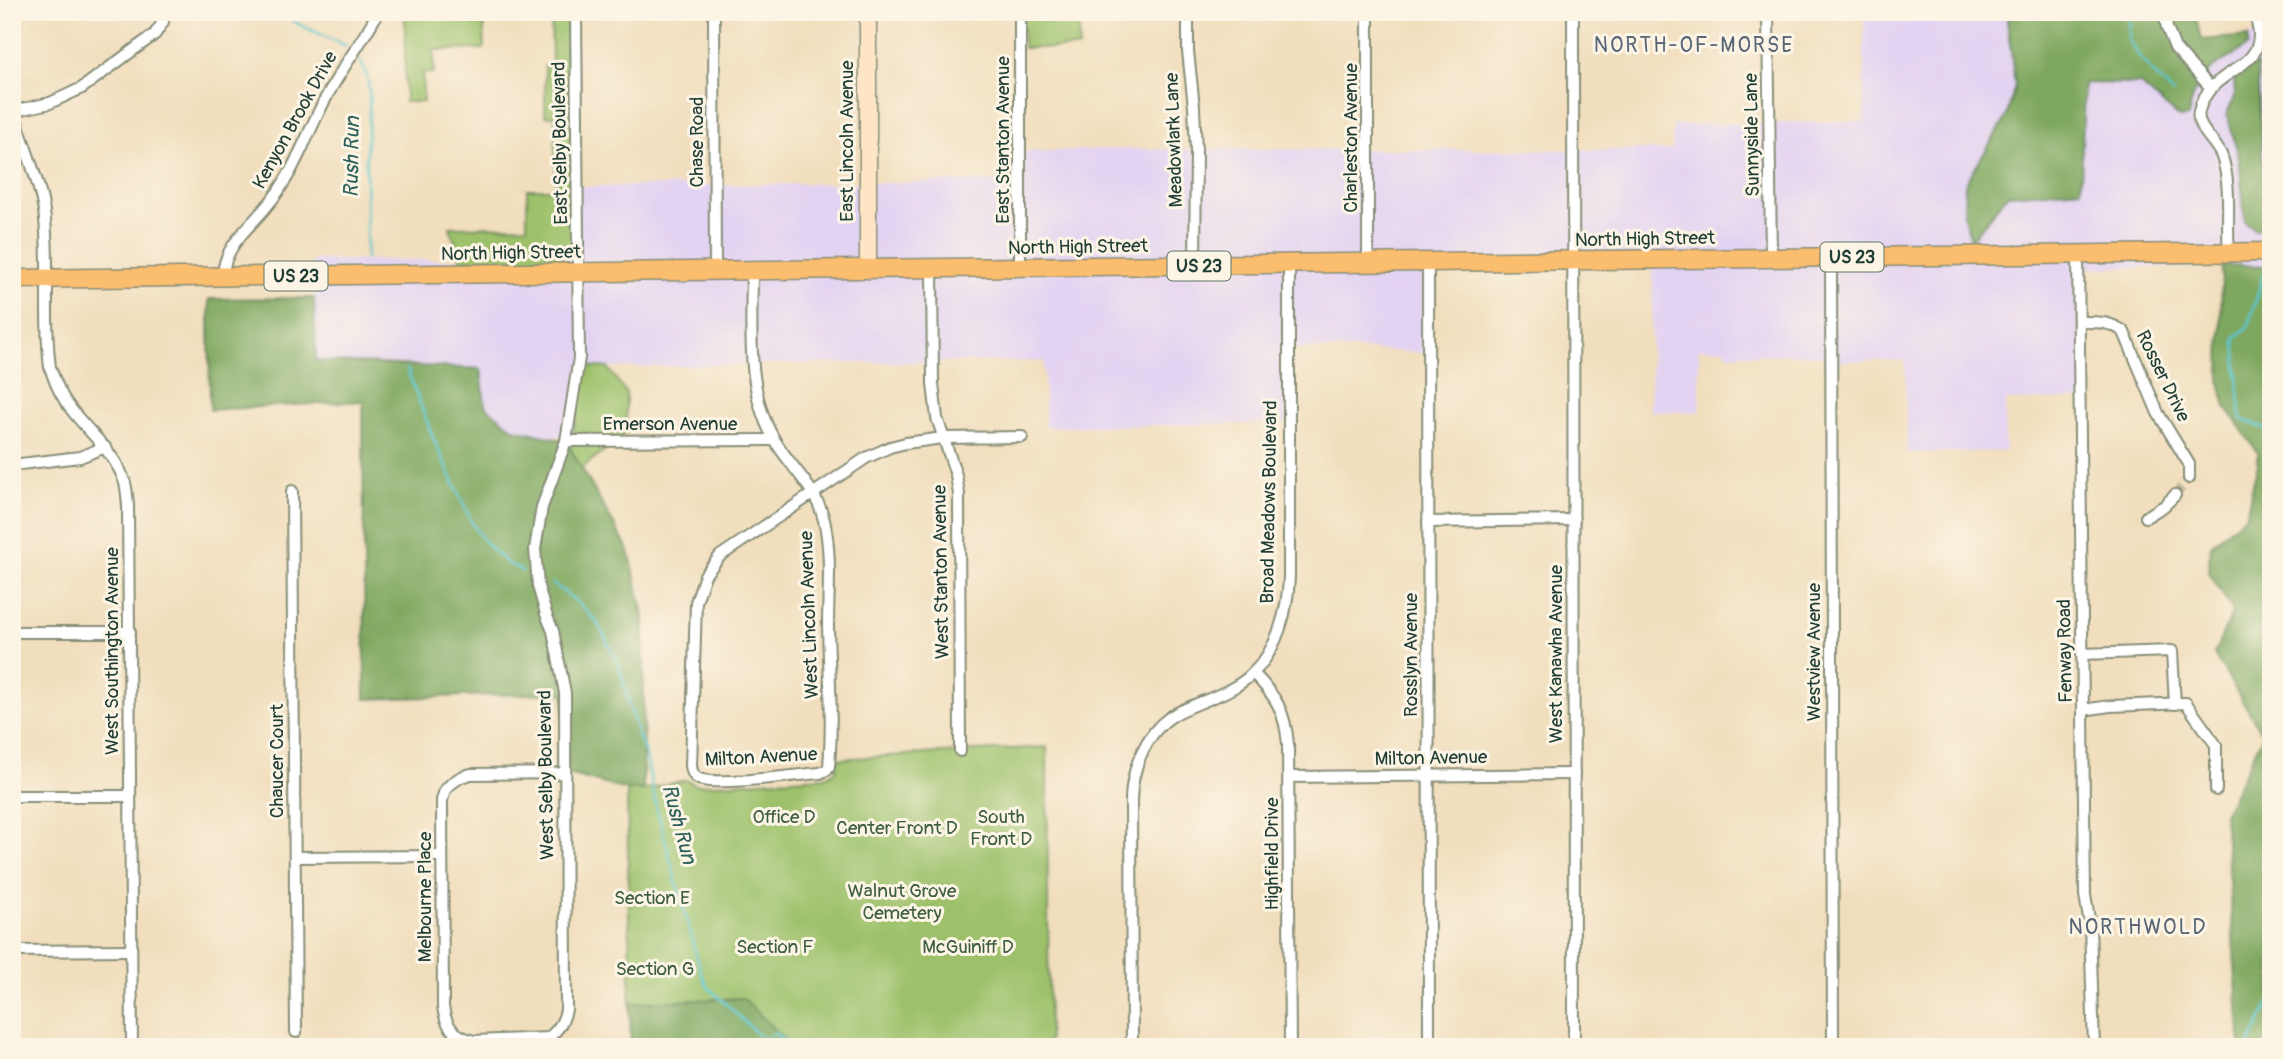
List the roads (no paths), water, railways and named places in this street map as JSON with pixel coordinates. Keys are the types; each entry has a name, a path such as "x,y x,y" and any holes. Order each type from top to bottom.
{"main road":[{"name":"East Lincoln Avenue","path":"868,12 868,270"},
{"name":"North High Street","path":"12,279 2271,252"}],"street":[{"path":"13,107 50,103 82,88 155,34 160,27 163,12"},
{"name":"Kenyon Brook Drive","path":"223,277 223,264 228,250 269,204 298,159 326,97 378,12"},
{"name":"East Selby Boulevard","path":"576,12 579,273"},
{"name":"Chase Road","path":"714,12 715,272"},
{"name":"East Stanton Avenue","path":"1020,12 1020,269"},
{"name":"Meadowlark Lane","path":"1188,12 1188,51 1196,152 1195,266"},
{"name":"Charleston Avenue","path":"1368,12 1368,264"},
{"name":"West Kanawha Avenue","path":"1573,12 1574,1047"},
{"name":"Sunnyside Lane","path":"1768,12 1771,258"},
{"path":"2164,12 2175,48 2210,87"},
{"path":"2229,253 2226,176 2218,148 2201,126 2198,116 2204,96 2210,87 2252,58 2259,36 2255,13"},
{"name":"West Southington Avenue","path":"13,107 17,128 40,189 45,221 50,367 66,404 105,447 116,464 125,483 128,505 132,1047"},
{"name":"Fenway Road","path":"2078,254 2085,895 2090,925 2094,1047"},
{"name":"Westview Avenue","path":"1831,257 1833,1047"},
{"name":"Rosslyn Avenue","path":"1428,263 1429,1047"},
{"name":"Broad Meadows Boulevard","path":"1132,1047 1131,789 1136,769 1143,750 1155,732 1171,717 1230,690 1253,673 1277,635 1284,616 1289,588 1289,265"},
{"name":"West Stanton Avenue","path":"932,270 933,384 937,418 956,475 959,494 960,751"},
{"name":"West Lincoln Avenue","path":"752,271 754,378 764,419 774,440 813,493 822,513 827,541 829,766"},
{"name":"West Selby Boulevard","path":"453,1031 474,1041 548,1038 564,1021 566,1010 565,693 553,631 538,586 535,549 542,507 566,440 579,358 579,273"},
{"name":"Rosser Drive","path":"2079,322 2104,322 2115,325 2124,332 2158,413 2189,464 2189,478"},
{"path":"813,493 866,458 890,447 943,438 1022,437"},
{"name":"Emerson Avenue","path":"566,440 774,440"},
{"path":"12,465 80,457 105,447"},
{"name":"Chaucer Court","path":"292,491 296,1032"},
{"name":"Milton Avenue","path":"813,493 720,556 705,575 699,589 694,616 692,774 696,778 714,781 753,779 820,773 829,766"},
{"path":"2146,517 2164,506 2175,495"},
{"path":"1428,522 1574,520"},
{"path":"12,632 130,632"},
{"path":"2082,654 2172,652 2175,704"},
{"name":"Highfield Drive","path":"1253,673 1277,700 1283,712 1287,736 1290,1047"},
{"path":"2083,710 2186,703 2216,745 2216,790"},
{"name":"Melbourne Place","path":"453,1031 445,1020 443,1006 441,856 442,800 445,790 461,777 471,774 564,773"},
{"name":"Milton Avenue","path":"1289,777 1574,774"},
{"path":"12,796 130,796"},
{"path":"295,857 441,856"},
{"path":"12,951 131,950"}],"waterway":[{"name":"Rush Run","path":"282,12 298,24 346,46"},
{"path":"2130,12 2129,41 2144,63 2173,94"},
{"name":"Rush Run","path":"358,58 368,80 370,107 366,160 366,259"},
{"path":"2266,266 2248,327 2235,338 2241,419 2266,429 2268,492 2271,497"},
{"name":"Rush Run","path":"407,369 432,435 472,523 492,550 522,571"},
{"name":"Rush Run","path":"553,584 576,601 597,622 619,665 646,756 678,889 707,986 764,1040 775,1033 790,1047"},
{"path":"2248,1047 2271,1000"}],"tunnel":[{"path":"2175,495 2189,478"}],"district":[{"name":"NORTH-OF-MORSE","path":"1694,45"},
{"name":"NORTHWOLD","path":"2138,927"}],"park label":[{"name":"Office D","path":"784,817"},
{"name":"Center Front D","path":"897,828"},
{"name":"South Front D","path":"1001,828"},
{"name":"Section E","path":"652,898"},
{"name":"Walnut Grove Cemetery","path":"902,902"},
{"name":"Section F","path":"775,947"},
{"name":"McGuiniff D","path":"968,947"},
{"name":"Section G","path":"655,969"}]}
